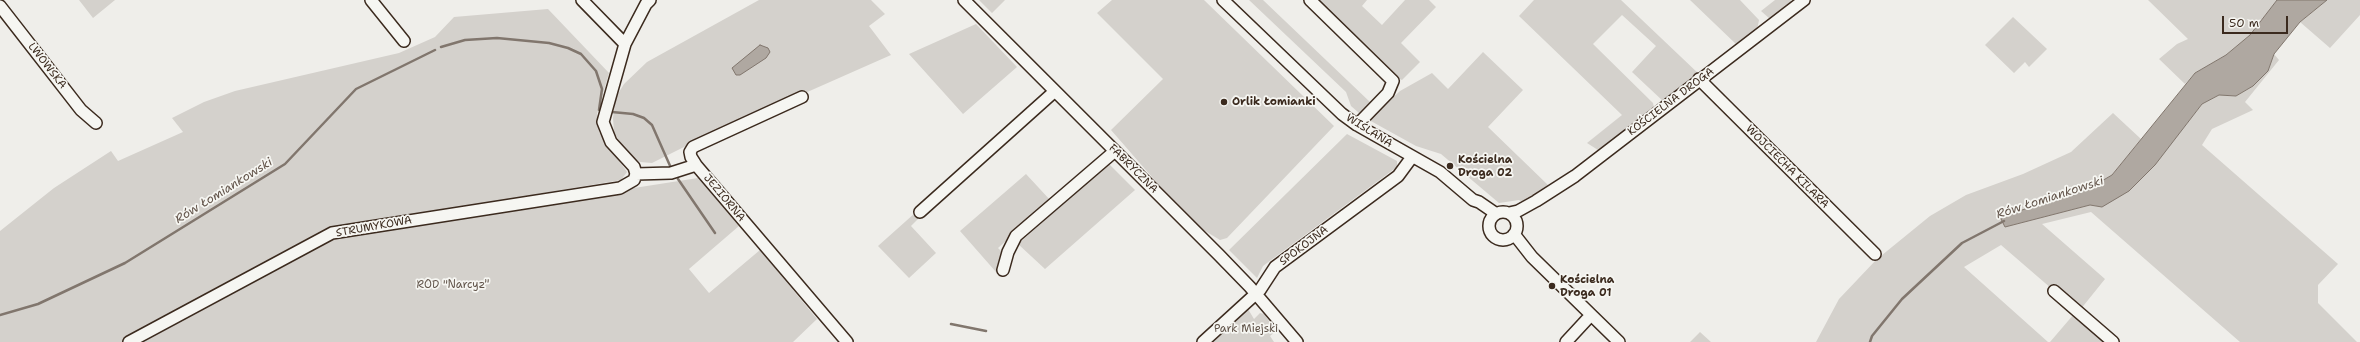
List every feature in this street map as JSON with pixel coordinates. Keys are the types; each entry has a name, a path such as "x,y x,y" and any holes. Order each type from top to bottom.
{"street":[{"path":"371,0 404,41"},
{"path":"582,0 625,44"},
{"path":"636,174 634,167 611,142 603,122 625,44 646,4 650,0"},
{"name":"FABRYCZNA","path":"964,0 1256,294 1297,342"},
{"name":"WIŚLANA","path":"1223,0 1342,114 1357,125 1440,172 1492,217"},
{"path":"1310,0 1393,81 1388,93 1357,125"},
{"name":"KOŚCIELNA DROGA","path":"1509,213 1518,211 1536,201 1574,176 1804,0"},
{"name":"LWOWSKA","path":"0,6 81,110 96,123"},
{"name":"WOJCIECHA KILARA","path":"1699,79 1875,254"},
{"path":"920,212 1055,91"},
{"path":"696,165 691,157 693,147 802,97"},
{"path":"1003,270 1008,252 1016,236 1115,151"},
{"name":"SPOKOJNA","path":"1203,342 1256,294 1275,267 1398,176 1412,157"},
{"name":"JEZIORNA","path":"636,174 672,173 696,165 847,342"},
{"name":"STRUMYKOWA","path":"129,342 332,233 620,188 634,180 636,174"},
{"name":"KOŚCIELNA DROGA","path":"1512,233 1521,216 1536,201"},
{"path":"1512,233 1500,240 1491,235 1489,230 1492,217 1509,213 1516,219 1512,233 1522,253 1532,257 1619,342"},
{"path":"2054,291 2113,342"},
{"path":"1566,342 1591,315"}],"green space":[{"path":"79,0 115,0 93,18"},
{"path":"759,0 871,0 885,14 869,26 891,55 692,143 652,163 640,162 627,154 614,132 613,118 616,97 624,84 647,62"},
{"path":"979,0 1005,0 992,13"},
{"name":"Orlik Łomianki","path":"1112,0 1204,0 1334,126 1227,238 1220,240 1192,223 1111,130 1163,79 1097,13"},
{"path":"1249,0 1263,0 1370,102 1359,113 1351,106 1346,92"},
{"path":"1315,0 1367,0 1362,6 1382,25 1405,0 1429,0 1436,7 1401,43 1420,62 1402,80 1395,77"},
{"path":"1534,0 1621,0 1700,75 1664,102 1632,72 1656,46 1622,15 1593,44 1653,103 1654,108 1598,150 1587,143 1622,115 1519,16"},
{"path":"1690,0 1740,0 1759,20 1757,30 1738,46"},
{"path":"1775,0 1790,0 1793,2 1770,19 1761,11"},
{"path":"2148,0 2277,0 2250,35 2226,55 2195,73 2185,84 2159,59 2177,44 2188,39"},
{"path":"2327,0 2360,0 2360,15 2330,48 2300,22"},
{"path":"548,9 609,73 597,114 599,132 627,172 621,180 537,194 539,198 331,230 124,342 0,342 0,231 54,188 111,151 118,161 183,132 172,118 204,102 235,91 399,53 435,37 454,17"},
{"path":"2013,17 2047,49 2029,67 2025,62 2014,73 1985,45"},
{"path":"976,24 1017,67 963,114 909,54"},
{"path":"1483,52 1523,90 1488,127 1548,185 1524,203 1519,200 1499,203 1441,154 1416,146 1369,120 1400,91 1432,73 1448,89"},
{"path":"2274,54 2279,60 2245,102 2253,110 2212,129 2202,145 2338,264 2318,285 2318,303 2357,342 2240,342 2091,212 2042,224 2105,279 2080,310 2052,289 2001,245 1964,267 2048,342 1816,342 1839,299 1876,260 1930,216 1966,195 2023,174 2071,152 2113,113 2141,139 2112,175 2089,189 2000,217 2005,227 2090,205 2102,207 2185,126 2202,104 2219,95 2236,96 2253,86 2268,71"},
{"path":"1347,134 1397,161 1397,167 1263,266 1257,278 1229,250"},
{"path":"1109,164 1135,190 1045,269 1018,244"},
{"path":"1026,174 1051,201 998,248 1002,252 996,272 960,231"},
{"name":"ROD \"Narcyz\"","path":"698,178 739,226 689,269 709,293 760,250 817,319 793,342 134,342 333,235"},
{"path":"915,213 919,218 911,226 936,253 909,278 878,246"},
{"name":"Park Miejski","path":"1248,309 1254,319 1260,313 1264,314 1276,331 1270,336 1274,342 1212,342"},
{"path":"2074,314 2106,342 2050,342"},
{"path":"1700,332 1711,342 1690,342"}],"shaded area":[{"path":"2277,0 2327,0 2300,22 2274,54 2268,71 2253,86 2236,96 2219,95 2202,104 2155,165 2129,191 2102,207 2090,205 2005,227 2000,217 2088,189 2112,175 2195,73 2226,55 2250,35"},
{"path":"760,45 768,48 770,52 766,58 740,75 736,75 732,68"}],"waterway":[{"name":"Rów Łomiankowski","path":"441,47 465,40 497,38 549,43 568,48 581,54 596,71 602,89 599,110"},
{"name":"Rów Łomiankowski","path":"0,315 38,304 125,263 285,164 356,89 435,50"},
{"name":"Rów Łomiankowski","path":"612,112 633,114 644,118 652,125 671,168"},
{"path":"678,179 715,233"},
{"name":"Rów Łomiankowski","path":"1870,342 1872,336 1902,299 1962,243 2004,221"},
{"name":"Rów Łomiankowski","path":"951,324 986,331"}],"place":[{"name":"Orlik Łomianki","path":"1224,102"},
{"name":"Kościelna Droga 02","path":"1450,166"},
{"name":"Kościelna Droga 01","path":"1552,286"}]}
